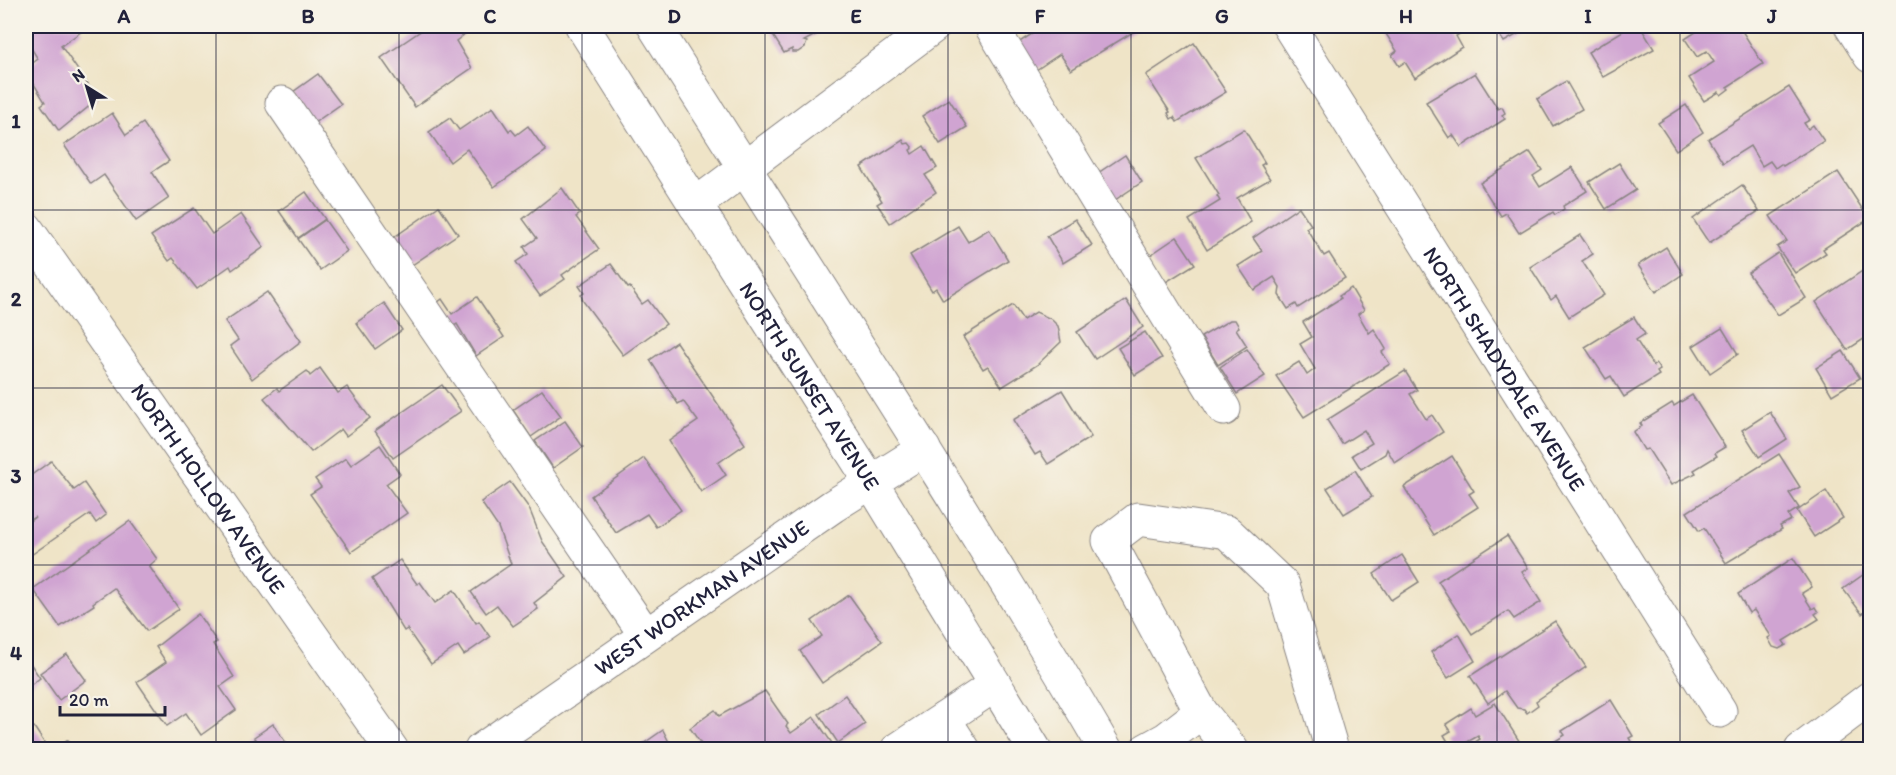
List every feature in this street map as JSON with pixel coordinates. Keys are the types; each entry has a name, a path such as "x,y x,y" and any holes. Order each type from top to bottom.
{"street":[{"name":"NORTH SUNSET AVENUE","path":"582,26 871,482 1035,750"},
{"path":"654,26 924,449 1031,621 1106,750"},
{"path":"695,205 934,26"},
{"path":"991,26 1224,410"},
{"name":"NORTH SHADYDALE AVENUE","path":"1289,26 1720,711"},
{"path":"1851,26 1870,56"},
{"path":"282,103 645,634"},
{"name":"NORTH HOLLOW AVENUE","path":"26,228 392,750"},
{"name":"WEST WORKMAN AVENUE","path":"481,750 645,634 924,449"},
{"path":"1232,750 1201,712 1109,541 1138,519 1227,532 1283,585 1332,750"},
{"path":"897,750 995,685"},
{"path":"1801,750 1870,698"},
{"path":"1146,750 1167,739 1201,712"},
{"path":"944,719 964,750"}],"building":[{"path":"26,26 78,26 82,31 61,46 98,99 59,131 41,105 45,102 26,71 26,68 38,59 26,40"},
{"path":"428,26 458,26 465,34 456,41 472,68 415,107 381,58"},
{"path":"767,26 832,26 804,41 807,42 805,47 798,52 792,52 792,49 784,53"},
{"path":"1044,26 1143,26 1071,70 1060,54 1033,72 1015,45"},
{"path":"1381,26 1472,26 1456,36 1462,47 1415,78 1405,62 1399,66 1392,55 1397,51"},
{"path":"1493,26 1532,26 1504,42"},
{"path":"1631,26 1640,26 1654,49 1603,77 1588,52"},
{"path":"1705,26 1739,26 1763,64 1727,87 1729,89 1721,95 1719,92 1704,101 1689,78 1714,62 1707,51 1697,57 1685,39"},
{"path":"1194,43 1226,92 1177,122 1174,117 1171,119 1168,113 1170,112 1146,75"},
{"path":"1475,73 1498,109 1502,107 1505,113 1502,115 1505,119 1461,147 1453,135 1449,138 1426,102"},
{"path":"318,74 341,104 314,123 293,92"},
{"path":"1566,81 1582,109 1553,126 1537,99"},
{"path":"1789,87 1810,120 1804,123 1808,129 1813,125 1824,141 1783,166 1781,164 1775,168 1770,161 1762,166 1750,146 1723,163 1708,139"},
{"path":"949,99 967,127 940,144 922,116"},
{"path":"1686,105 1703,132 1676,150 1658,123"},
{"path":"493,107 509,131 511,129 516,135 528,126 546,151 494,187 467,149 450,162 429,132 450,118 459,130"},
{"path":"112,113 126,135 143,123 169,161 152,172 169,198 136,221 104,175 91,184 64,145"},
{"path":"1244,129 1265,163 1261,165 1270,179 1237,198 1251,222 1207,250 1189,220 1220,201 1217,196 1219,195 1196,158"},
{"path":"903,140 905,144 909,143 913,148 910,150 912,154 924,146 937,168 925,175 936,192 890,223 877,204 882,201 861,167"},
{"path":"1530,152 1542,170 1533,176 1540,187 1572,167 1587,191 1563,206 1564,209 1555,215 1553,212 1519,233 1506,213 1501,216 1480,183"},
{"path":"1125,155 1142,182 1115,200 1098,173"},
{"path":"1619,163 1636,190 1606,209 1589,182"},
{"path":"1838,172 1869,219 1823,249 1826,253 1795,273 1777,247 1787,241 1770,216"},
{"path":"1742,185 1759,211 1709,243 1693,219"},
{"path":"562,188 580,214 576,217 599,249 562,275 565,279 540,296 516,262 528,254 524,247 537,238 523,219"},
{"path":"306,192 325,219 298,238 279,211"},
{"path":"439,206 458,234 412,265 393,238"},
{"path":"1299,207 1311,225 1306,228 1324,256 1329,253 1345,278 1298,308 1296,304 1288,309 1279,295 1280,287 1274,277 1254,290 1238,266 1262,251 1253,238"},
{"path":"194,208 212,234 241,214 264,247 232,270 230,266 197,289 173,258 169,261 151,236"},
{"path":"1075,219 1092,245 1063,263 1047,236"},
{"path":"325,220 347,251 320,270 298,239"},
{"path":"958,226 968,242 989,229 1008,260 943,300 936,288 932,291 910,255"},
{"path":"1580,235 1593,254 1582,261 1604,295 1569,317 1556,296 1551,300 1530,267"},
{"path":"1177,237 1195,264 1166,282 1149,256"},
{"path":"1666,247 1683,274 1656,292 1638,265"},
{"path":"1778,253 1806,298 1778,315 1748,273"},
{"path":"611,264 642,304 648,300 666,324 623,355 583,301 581,295 584,293 579,286"},
{"path":"1870,266 1870,335 1847,350 1816,302"},
{"path":"1351,288 1364,310 1358,314 1369,333 1374,329 1386,349 1382,352 1390,364 1304,417 1276,376 1299,362 1307,375 1315,369 1300,344 1312,337 1303,322 1341,298 1339,296"},
{"path":"267,292 301,341 252,379 230,346 238,340 225,321"},
{"path":"477,297 504,337 476,356 457,324 450,329 433,306 442,299 452,314"},
{"path":"1126,300 1143,327 1095,359 1077,332"},
{"path":"384,303 402,330 375,349 356,323"},
{"path":"1013,305 1023,320 1036,312 1051,319 1058,326 1061,342 1037,365 1002,387 988,366 983,369 963,337"},
{"path":"1634,317 1645,334 1636,340 1653,366 1656,364 1660,370 1657,372 1659,375 1624,397 1611,376 1606,379 1585,347"},
{"path":"1230,320 1235,320 1239,327 1236,329 1247,346 1218,365 1201,337"},
{"path":"1722,328 1738,354 1710,373 1693,346"},
{"path":"1145,332 1162,358 1135,375 1118,348"},
{"path":"676,342 745,444 718,463 726,475 701,492 669,441 698,421 683,401 678,404 650,360"},
{"path":"1247,349 1265,376 1237,394 1220,367"},
{"path":"1843,351 1860,378 1832,395 1816,368"},
{"path":"320,368 338,393 347,387 370,418 346,436 341,429 311,452 264,398 277,388 279,391 307,371 310,376"},
{"path":"1405,371 1417,390 1410,394 1426,419 1432,415 1443,432 1395,463 1387,449 1385,454 1361,469 1352,455 1372,443 1364,430 1342,444 1327,420"},
{"path":"442,385 461,411 393,458 375,431"},
{"path":"542,390 561,416 531,437 513,410"},
{"path":"1062,390 1091,437 1048,464 1040,452 1035,455 1013,420"},
{"path":"1692,395 1725,447 1715,453 1717,456 1694,470 1696,473 1671,485 1648,449 1644,450 1633,432 1642,426 1640,423 1672,403 1674,406"},
{"path":"1770,412 1787,439 1759,457 1742,430"},
{"path":"565,421 583,447 553,468 535,441"},
{"path":"380,445 400,474 386,484 407,513 351,552 310,494 321,487 315,479 346,458 351,465"},
{"path":"1779,454 1800,487 1789,493 1799,508 1788,515 1791,520 1780,526 1782,529 1726,563 1704,528 1699,531 1687,512"},
{"path":"1452,456 1474,491 1469,494 1478,507 1434,535 1404,487"},
{"path":"644,458 681,510 656,527 647,514 616,533 591,496"},
{"path":"51,461 74,490 84,483 106,515 96,523 90,514 31,555 26,547 26,524 35,517 26,522 26,479"},
{"path":"1355,470 1372,497 1344,514 1327,488"},
{"path":"510,482 529,508 542,541 567,577 534,603 538,609 513,626 497,605 486,613 471,592 511,564 498,527 481,502"},
{"path":"1826,491 1843,518 1814,537 1797,511"},
{"path":"130,521 157,559 149,566 179,609 147,631 114,588 93,603 94,605 60,627 33,589"},
{"path":"1507,536 1528,568 1522,572 1541,602 1514,619 1508,611 1472,634 1438,581"},
{"path":"1402,555 1419,582 1391,600 1374,574"},
{"path":"1793,558 1812,587 1802,593 1812,609 1815,607 1818,612 1815,614 1819,619 1783,641 1786,645 1779,649 1773,647 1768,638 1771,636 1754,610 1749,613 1738,594"},
{"path":"400,560 417,584 420,582 435,603 454,590 476,623 479,621 490,637 464,655 458,646 431,664 407,629 404,631 372,579"},
{"path":"1870,570 1870,608 1862,614 1843,589"},
{"path":"849,595 882,641 822,683 800,651 822,636 812,621"},
{"path":"198,614 217,642 213,644 234,677 220,687 236,710 201,735 186,713 167,726 137,682 166,662 156,647"},
{"path":"1555,621 1586,667 1536,701 1538,705 1527,713 1524,709 1517,708 1505,691 1488,703 1470,676"},
{"path":"1459,634 1475,661 1448,678 1431,652"},
{"path":"67,654 86,680 59,700 40,673"},
{"path":"26,657 40,678 26,688"},
{"path":"765,691 788,724 786,726 791,733 814,717 834,746 829,750 705,750 690,728 715,710 719,716"},
{"path":"845,695 865,724 838,743 819,714"},
{"path":"1611,700 1633,736 1629,738 1636,750 1548,750 1546,747 1565,735 1562,731"},
{"path":"1495,703 1523,747 1519,750 1463,750 1480,739 1478,736 1453,750 1444,735 1451,731 1446,724 1471,708 1475,715"},
{"path":"273,724 291,750 240,750 256,739 254,737"},
{"path":"34,727 49,750 26,750 26,733"},
{"path":"663,730 673,750 631,750 637,748"},
{"path":"68,740 74,750 54,750"}]}
